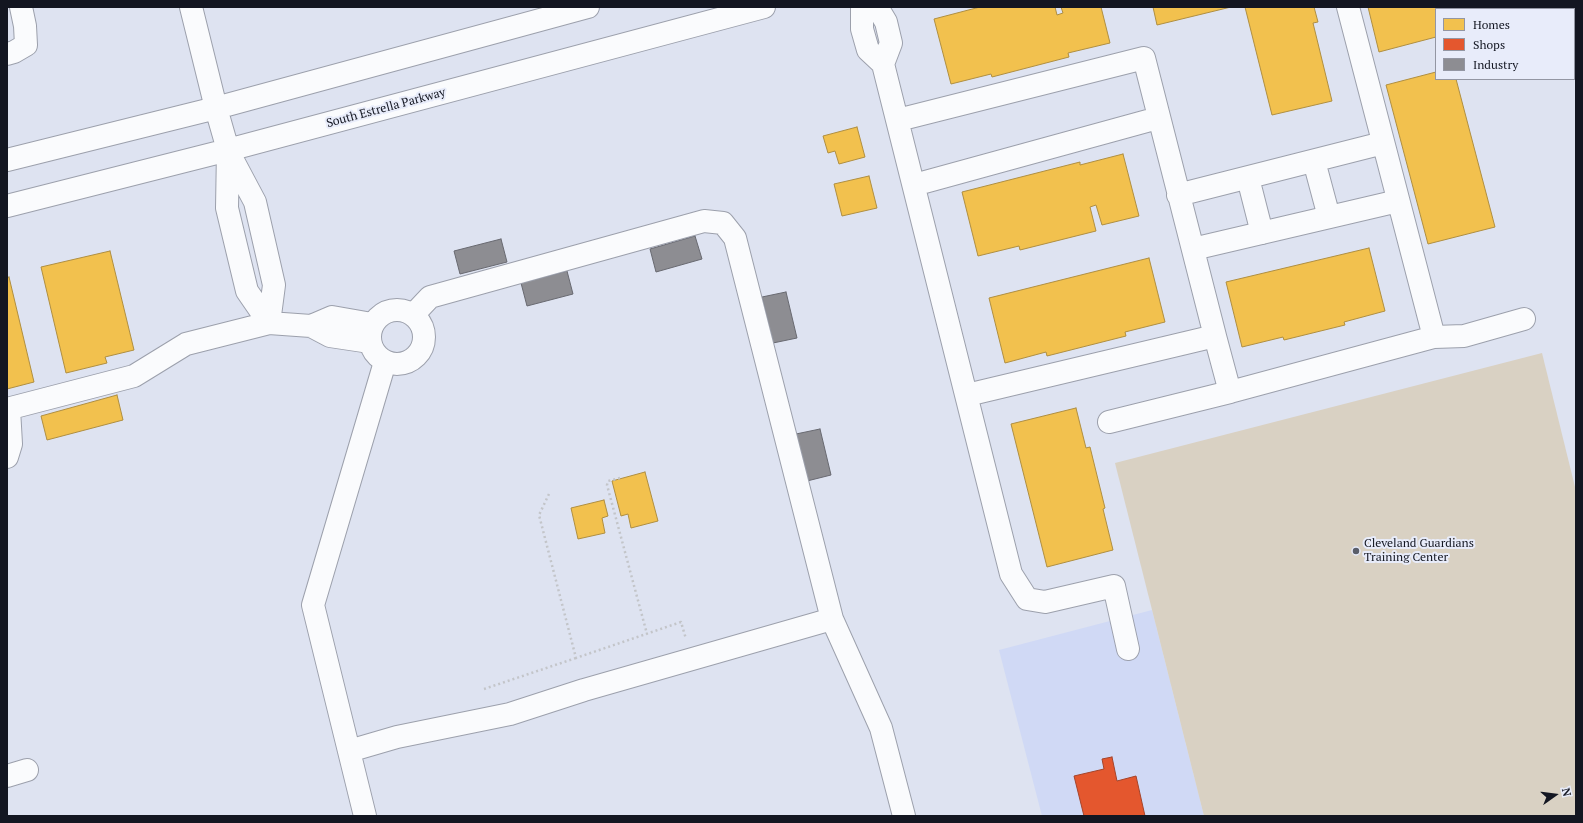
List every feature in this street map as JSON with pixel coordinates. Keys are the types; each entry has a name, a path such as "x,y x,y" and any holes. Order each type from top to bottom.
{"main road":[{"path":"16,49 25,26 21,7"},
{"path":"191,7 228,150 255,202 257,210 274,285 269,323"},
{"path":"7,160 216,108 588,7"},
{"name":"South Estrella Parkway","path":"7,206 228,150 764,7"},
{"path":"862,7 862,29 868,50 883,64 898,120 1011,574 1026,599 1046,602 1114,586 1128,649"},
{"path":"877,7 886,22 891,43 883,64"},
{"path":"1348,7 1434,337"},
{"path":"898,120 1144,58 1158,118 1230,392"},
{"path":"914,185 1158,118"},
{"path":"1178,195 1383,142"},
{"path":"1314,161 1329,218"},
{"path":"1248,178 1262,233"},
{"path":"1192,249 1398,201"},
{"path":"413,315 430,297 442,293 704,221 723,223 735,238 832,618 881,728 904,816"},
{"path":"396,309 405,310 413,315 420,322 424,339 417,355 402,364 385,362 373,350 371,333 382,314 396,309"},
{"path":"7,457 11,444 8,409 134,376 186,344 269,323 311,326 332,317 371,333"},
{"path":"1109,422 1230,392 1434,337 1464,336 1524,319"},
{"path":"967,395 1215,336"},
{"path":"365,816 312,605 385,362"},
{"path":"348,751 397,737 510,714 584,690 832,618"}],"path":[{"path":"620,478 608,481 607,485 647,634"},
{"path":"549,494 539,515 576,658"},
{"path":"484,689 681,622 691,659"}],"shaded area":[{"name":"Cleveland Guardians Training Center","path":"1542,353 1576,491 1576,816 1204,816 1115,463"},
{"path":"1152,610 1204,816 1042,816 999,650"}],"building: Homes":[{"path":"980,7 1055,7 1057,15 1063,13 1061,7 1101,7 1110,43 1068,53 1069,57 992,77 991,74 951,84 934,19"},
{"path":"1153,7 1231,7 1157,25"},
{"path":"1245,7 1314,7 1318,22 1313,23 1332,101 1272,115"},
{"path":"1368,7 1439,7 1435,8 1435,37 1379,52"},
{"path":"1435,72 1435,80 1456,80 1495,227 1428,244 1386,85"},
{"path":"857,127 865,157 839,164 835,151 828,153 823,136"},
{"path":"1123,154 1139,216 1102,225 1096,205 1090,207 1096,231 1020,250 1019,246 978,256 962,192 1080,162 1080,165"},
{"path":"869,176 877,208 842,216 834,184"},
{"path":"1369,248 1385,311 1344,322 1345,325 1284,340 1283,337 1242,347 1226,282"},
{"path":"110,251 134,350 105,357 107,363 66,373 41,267"},
{"path":"1149,258 1165,322 1125,332 1126,336 1047,356 1046,352 1005,363 989,298"},
{"path":"9,277 34,382 7,389 7,278"},
{"path":"117,395 123,420 47,440 41,416"},
{"path":"1076,408 1086,448 1090,447 1105,508 1103,509 1113,550 1047,567 1011,424"},
{"path":"645,472 658,521 631,528 628,514 621,516 612,481"},
{"path":"604,500 608,516 602,518 605,533 578,539 571,508"}],"building: Shops":[{"path":"1112,757 1117,781 1136,776 1145,816 1084,816 1074,776 1104,769 1102,759"}],"building: Industry":[{"path":"695,236 702,259 656,272 650,249"},
{"path":"501,239 507,262 460,274 454,251"},
{"path":"567,271 573,294 527,306 521,283"},
{"path":"786,292 797,338 773,343 762,297"},
{"path":"820,429 831,475 807,481 796,434"}],"place":[{"name":"Cleveland Guardians Training Center","path":"1356,551"}]}
